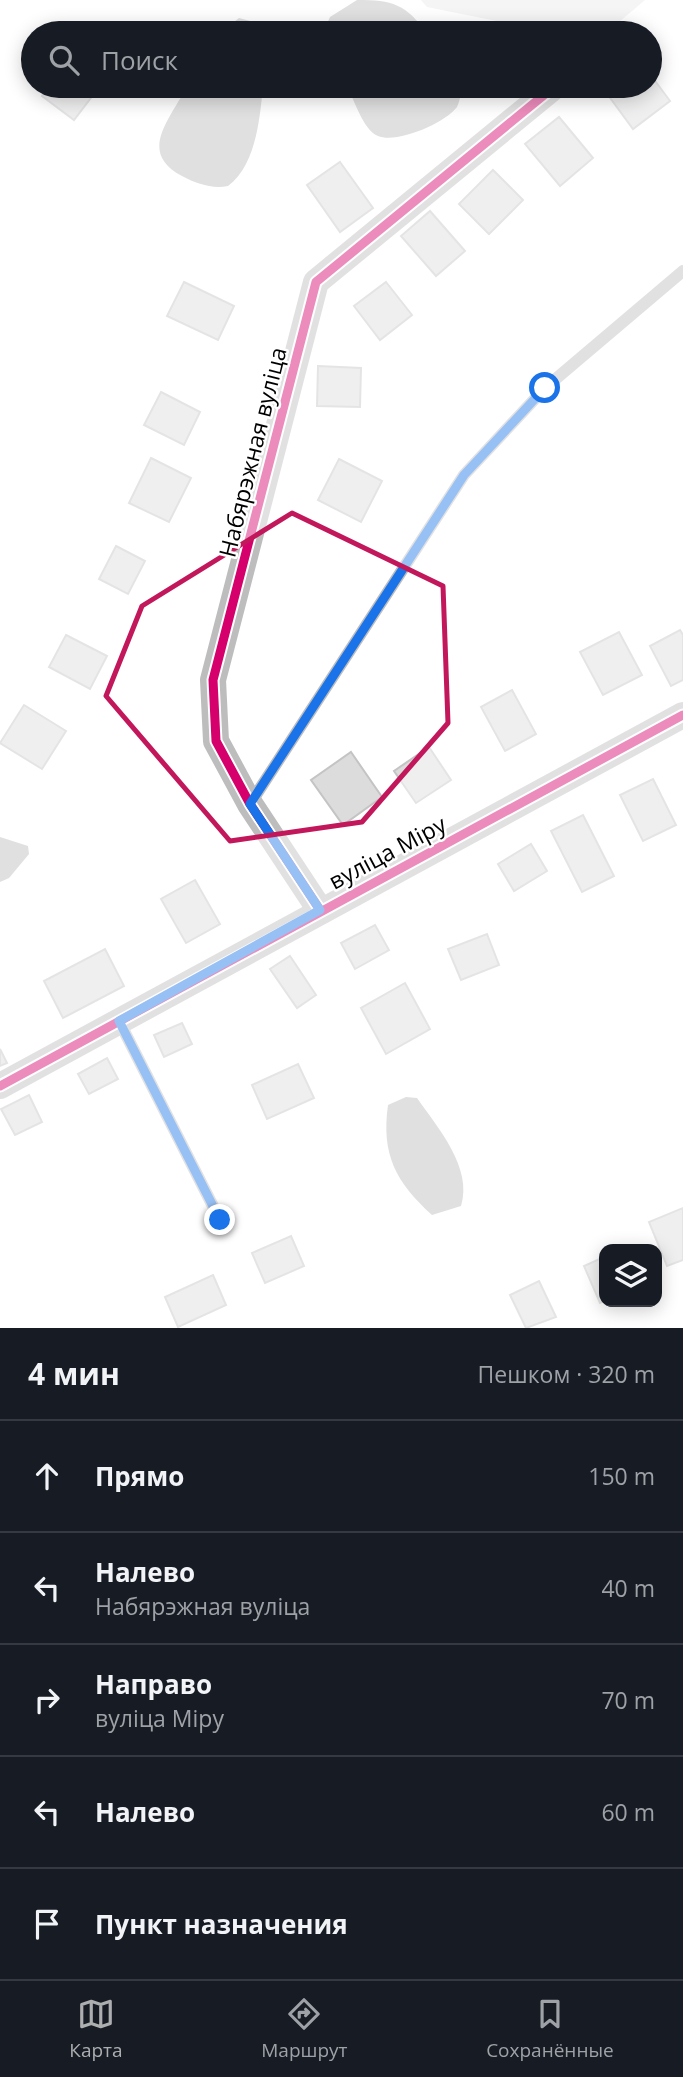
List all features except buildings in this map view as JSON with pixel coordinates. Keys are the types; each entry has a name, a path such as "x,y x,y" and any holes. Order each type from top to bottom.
{"street":[{"name":"Набярэжная вуліца","path":"320,910 250,804 216,741 213,680 316,282 540,98"},
{"name":"вуліца Міру","path":"0,1086 683,715"}],"lane":[{"path":"250,804 464,475 545,388 683,271"},
{"path":"119,1021 220,1220"}],"highlighted area":[{"path":"292,513 443,586 448,723 362,822 230,841 106,696 142,606"}],"shaded area":[{"path":"357,0 380,1 405,10 416,21 328,21 330,17"},
{"path":"421,0 645,0 620,21 496,21 427,7"},
{"path":"180,98 262,98 251,154 245,166 228,186 210,186 193,181 169,167 161,157 159,146 166,123"},
{"path":"352,98 460,98 457,107 442,119 408,135 397,137 378,136 359,113"},
{"path":"0,837 28,846 29,854 9,878 0,882"},
{"path":"406,1097 417,1098 451,1149 462,1177 461,1206 432,1215 400,1179 389,1153 386,1123 388,1105"}],"cycle path":[{"path":"320,910 250,804 216,741 213,680 316,282 540,98"},
{"path":"0,1086 683,715"}],"route":[{"path":"220,1220 119,1021 320,910 250,804 464,475 545,388"}]}
